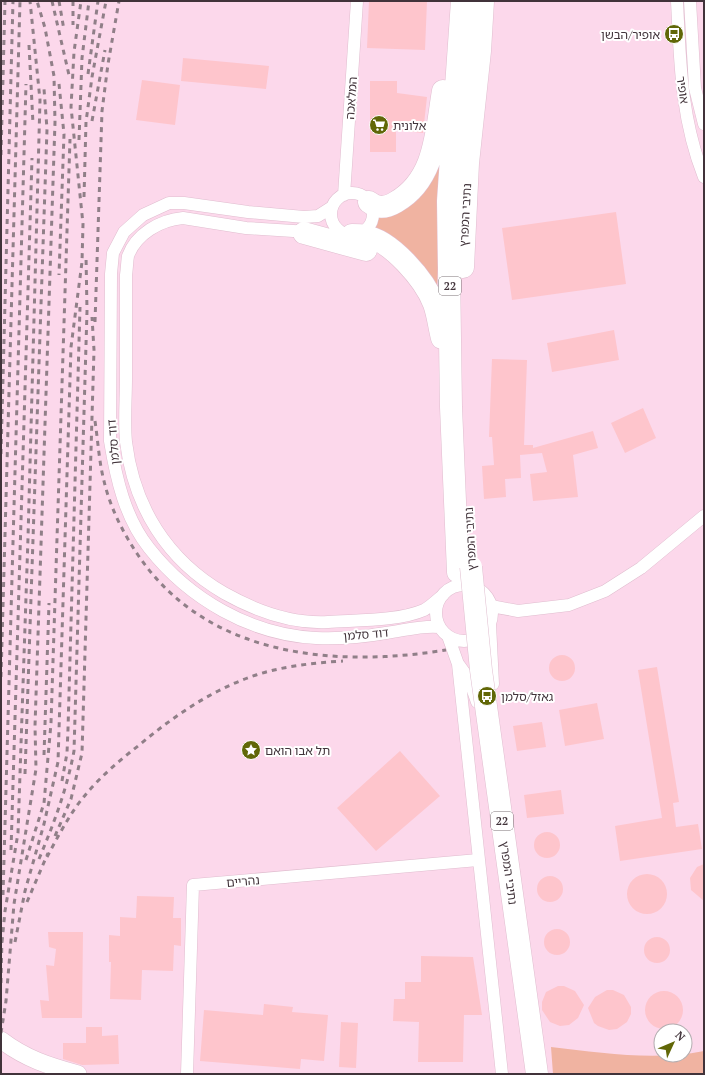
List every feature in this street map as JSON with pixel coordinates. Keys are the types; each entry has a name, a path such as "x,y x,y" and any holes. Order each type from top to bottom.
{"highway":[{"path":"369,202 375,207 385,207 396,202 415,188 428,167 435,141 458,1"},
{"name":"נתיבי המפרץ","path":"462,1 448,201 451,407 464,570 481,670 538,1074"},
{"name":"נתיבי המפרץ","path":"483,1 480,50 468,163 461,305 464,570 458,594 525,1074"},
{"path":"468,163 496,1"},
{"path":"304,233 375,252 397,264 417,283 434,305"},
{"path":"349,235 366,236 385,245 399,257 426,288 434,305 442,338 451,407"}],"street":[{"name":"המלאכה","path":"344,195 357,1"},
{"name":"אופיר","path":"677,1 681,83 693,149 704,177"},
{"name":"אופיר","path":"690,1 695,88 704,124"},
{"path":"357,194 369,202 372,208 372,221 364,231 349,235 339,231 332,220 332,207 339,198 344,195 357,194"},
{"name":"דוד סלמן","path":"332,207 318,216 304,217 248,212 184,203 169,204 143,215 124,232 113,253 111,274 110,441 118,480 129,512 149,548 190,588 208,602 237,618 278,633 317,638 375,635 427,626 439,627"},
{"name":"דוד סלמן","path":"349,235 335,232 304,233 246,228 183,218 173,219 151,228 136,242 128,257 126,275 126,440 136,487 152,522 162,539 180,557 200,576 217,589 262,612 282,617 317,622 373,620 424,610 443,595"},
{"path":"491,606 518,611 569,605 605,591 641,568 704,516"},
{"path":"502,1074 502,1061 478,860 458,664 448,636 439,627 436,610 443,595 453,588 466,585 482,592 488,598 491,606 492,615 490,624 498,785 538,1074"},
{"path":"448,636 463,641 472,640 479,637 490,624"},
{"path":"458,664 469,679 476,696 485,770 492,781 498,785"},
{"name":"נהריים","path":"187,1073 193,885 478,860"},
{"path":"1,1040 26,1056 50,1066 78,1074"}],"shaded area":[{"path":"1,1 704,1 704,1074 1,1074"},
{"path":"445,128 437,288 373,233 379,214 390,212"},
{"path":"551,1047 609,1054 653,1056 653,1063 693,1063 693,1053 704,1051 704,1074 553,1074"}],"building":[{"path":"369,1 427,1 425,50 367,48"},
{"path":"183,58 269,66 266,89 181,81"},
{"path":"142,80 180,85 175,125 136,120"},
{"path":"370,81 397,81 397,93 427,97 423,133 396,130 396,152 370,152"},
{"path":"616,212 626,284 512,300 502,228"},
{"path":"614,330 619,360 552,372 547,343"},
{"path":"492,359 527,360 524,445 533,445 533,448 593,431 598,448 573,455 578,497 533,501 530,474 547,472 542,453 520,455 521,478 505,479 506,497 484,499 482,466 494,465 492,437 489,437"},
{"path":"643,408 656,438 625,453 611,423"},
{"path":"562,655 571,659 575,668 571,677 562,681 553,677 549,668 553,659"},
{"path":"657,667 679,802 673,803 676,827 698,824 702,849 620,861 615,826 662,818 638,670"},
{"path":"597,703 604,739 565,746 559,710"},
{"path":"542,722 546,747 517,751 513,726"},
{"path":"400,751 440,796 376,851 337,808"},
{"path":"561,790 564,814 527,818 524,795"},
{"path":"547,832 556,836 560,845 556,854 547,858 538,854 534,845 538,836"},
{"path":"704,864 704,901 691,890 690,878 697,867"},
{"path":"651,874 658,877 664,883 667,894 666,902 658,911 651,914 643,914 636,911 628,902 627,890 630,883 639,875"},
{"path":"550,876 559,880 563,889 559,898 550,902 541,898 537,889 541,880"},
{"path":"137,896 174,897 173,918 181,918 181,946 174,945 173,971 142,970 141,1000 110,999 111,962 109,962 109,935 120,936 120,917 136,918"},
{"path":"557,929 566,933 570,942 566,951 557,955 548,951 544,942 548,933"},
{"path":"48,932 83,932 82,1018 42,1018 40,1000 49,1001 46,965 54,966 56,949 49,947"},
{"path":"657,937 666,941 670,950 666,959 657,963 648,959 644,950 648,941"},
{"path":"421,956 473,957 482,1015 464,1015 463,1062 418,1062 419,1022 393,1021 394,999 405,999 405,982 421,982"},
{"path":"558,986 564,986 575,991 584,1005 578,1018 569,1025 560,1026 550,1022 542,1010 542,1002 546,992"},
{"path":"607,990 613,990 624,995 631,1007 631,1014 627,1022 617,1029 609,1030 598,1026 594,1023 588,1008 595,997"},
{"path":"664,991 677,997 682,1006 682,1014 677,1023 653,1023 653,1024 647,1017 645,1010 651,997"},
{"path":"264,1004 293,1007 292,1012 328,1015 324,1061 301,1059 300,1069 200,1061 204,1010 263,1015"},
{"path":"341,1022 358,1023 356,1068 339,1067"},
{"path":"86,1027 102,1027 102,1036 118,1035 119,1064 82,1065 63,1059 63,1043 86,1043"}],"railway":[{"path":"1,155 5,1"},
{"path":"1,454 13,1"},
{"path":"1,677 20,1"},
{"path":"2,942 5,911 18,833 28,538 40,100 30,1"},
{"path":"1,1033 6,1001 14,904 36,769 35,726 55,122 54,76 45,28 37,1"},
{"path":"52,1 69,75"},
{"path":"59,1 64,30"},
{"path":"73,1 73,25"},
{"path":"15,942 25,891 44,824 58,762 71,347 82,262 83,224 71,107 74,52 81,1"},
{"path":"79,140 82,58 89,1"},
{"path":"88,74 98,1"},
{"path":"84,197 86,122 92,77 106,1"},
{"path":"95,322 102,111 108,64 119,1"},
{"path":"29,45 33,124"},
{"path":"92,121 105,50"},
{"path":"3,895 26,84"},
{"path":"59,84 64,134 59,275"},
{"path":"25,774 47,129 44,89"},
{"path":"26,860 44,803 51,723 70,139"},
{"path":"11,850 32,158"},
{"path":"39,859 60,806 74,751 87,311 86,255"},
{"path":"62,781 67,753 68,729 80,307"},
{"path":"55,836 71,799 82,753 94,350 92,317"},
{"path":"95,421 102,474 113,510 122,529 138,555 166,589 199,615 236,635 276,648 318,655 360,657 403,655 446,650"},
{"path":"44,755 49,603"},
{"path":"47,857 72,813 90,790 121,760 179,714 208,696 239,681 256,675 299,665 343,661"},
{"path":"27,902 48,853"},
{"path":"1,983 2,936"}],"place":[{"name":"אופיר/הבשן","path":"674,34"},
{"name":"אלונית","path":"379,125"},
{"name":"גאזל/סלמן","path":"487,696"},
{"name":"תל אבו הואם","path":"251,750"}]}
